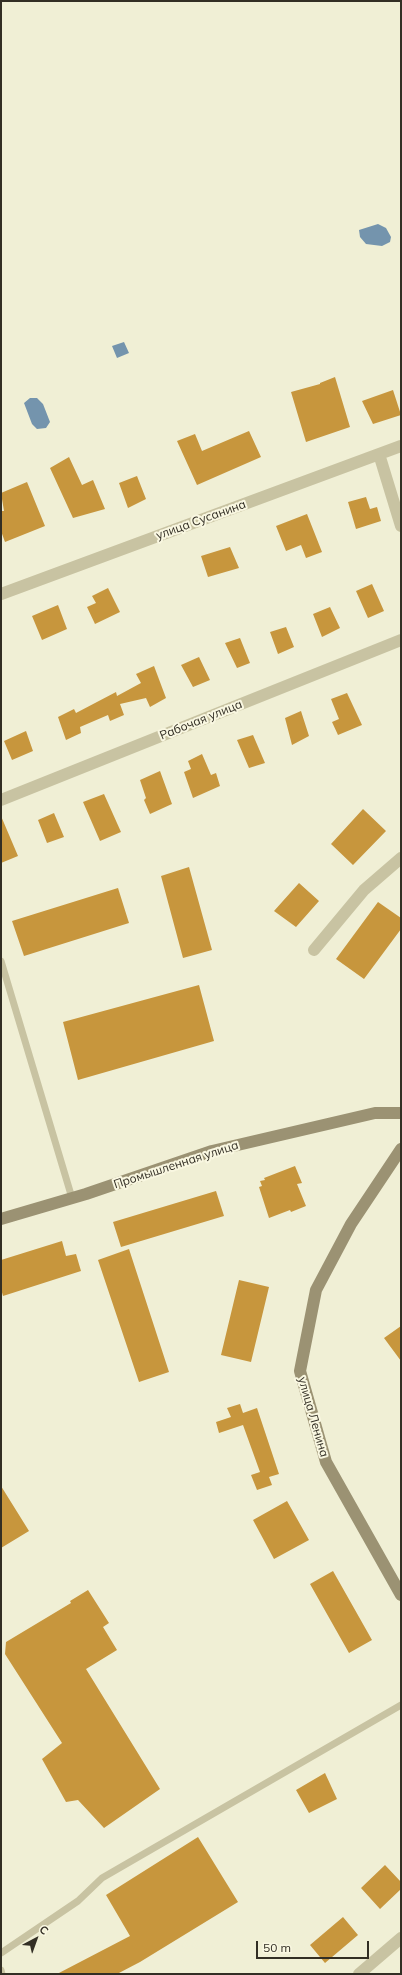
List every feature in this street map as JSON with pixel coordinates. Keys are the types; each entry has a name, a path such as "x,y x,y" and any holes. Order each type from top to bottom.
{"street":[{"name":"улица Сусанина","path":"1,594 401,446"},
{"path":"379,454 401,526"},
{"name":"Рабочая улица","path":"1,800 401,640"},
{"path":"314,950 364,890 401,858"},
{"name":"Промышленная улица","path":"1,1219 72,1198 212,1151 376,1113 401,1112"},
{"name":"улица Ленина","path":"401,1150 351,1224 316,1290 300,1371 326,1462 401,1595"},
{"path":"359,1974 401,1938"}],"lane":[{"path":"1,961 72,1198"},
{"path":"1,1953 78,1901 102,1878 401,1704"},
{"path":"1,1970 2,1974"}],"water":[{"path":"378,224 386,228 391,237 390,242 382,246 366,244 360,237 359,230"},
{"path":"124,342 129,353 117,358 112,346"},
{"path":"30,398 37,398 43,404 50,422 46,428 37,429 32,424 24,403"}],"building":[{"path":"335,377 350,427 306,442 291,392 320,384"},
{"path":"393,390 401,415 373,424 362,401"},
{"path":"249,431 261,457 197,485 177,441 195,434 202,451"},
{"path":"69,457 82,485 93,480 105,509 73,518 50,468"},
{"path":"137,476 146,499 128,508 119,483"},
{"path":"27,482 45,526 5,542 1,531 1,511 4,511 1,493"},
{"path":"366,497 370,509 377,507 381,521 356,529 348,502"},
{"path":"307,514 322,552 306,558 301,545 286,551 276,526"},
{"path":"230,547 239,568 208,577 201,556"},
{"path":"372,584 384,611 368,618 356,591"},
{"path":"108,588 120,612 95,624 87,607 96,603 92,596"},
{"path":"58,605 67,629 42,640 32,616"},
{"path":"330,607 340,628 322,637 313,614"},
{"path":"286,627 294,647 278,654 270,632"},
{"path":"240,638 250,663 237,668 225,643"},
{"path":"199,657 210,680 193,687 181,665"},
{"path":"154,666 166,698 150,707 146,698 120,704 124,715 110,721 108,715 80,727 81,733 66,740 58,717 74,709 76,713 116,692 117,696 141,683 136,674"},
{"path":"347,693 362,725 338,735 332,722 339,719 331,699"},
{"path":"301,711 309,736 292,745 285,718"},
{"path":"26,731 33,751 12,760 4,741"},
{"path":"253,735 265,763 249,768 237,740"},
{"path":"202,754 211,775 216,773 220,786 193,798 184,772 191,769 188,761"},
{"path":"160,771 172,804 150,814 144,800 146,798 140,780"},
{"path":"104,794 121,832 100,841 83,802"},
{"path":"363,809 386,831 353,865 331,844"},
{"path":"54,813 64,837 47,843 38,820"},
{"path":"1,816 18,856 1,863"},
{"path":"189,867 212,950 183,958 161,876"},
{"path":"299,883 319,901 296,927 274,911"},
{"path":"118,888 129,923 24,956 12,921"},
{"path":"378,902 401,918 401,929 364,979 336,959"},
{"path":"199,985 214,1041 78,1080 63,1022"},
{"path":"295,1166 302,1183 297,1184 306,1206 269,1218 259,1187 262,1186 260,1181"},
{"path":"216,1191 224,1216 121,1247 113,1222"},
{"path":"62,1241 66,1256 76,1254 81,1271 3,1296 1,1289 1,1260"},
{"path":"129,1249 169,1372 139,1382 98,1260"},
{"path":"239,1280 269,1287 251,1362 221,1355"},
{"path":"401,1326 401,1361 384,1338"},
{"path":"240,1404 243,1413 257,1408 279,1474 269,1477 272,1485 257,1490 251,1475 260,1472 243,1425 219,1433 216,1422 231,1417 227,1408"},
{"path":"1,1486 29,1531 1,1548"},
{"path":"287,1501 309,1540 274,1559 253,1520"},
{"path":"333,1571 372,1640 349,1653 310,1584"},
{"path":"88,1590 109,1623 103,1627 117,1650 86,1669 160,1789 104,1828 78,1800 66,1802 42,1759 62,1743 5,1654 6,1642 71,1603 70,1601"},
{"path":"325,1773 337,1799 309,1813 296,1790"},
{"path":"198,1837 238,1902 140,1962 117,1974 57,1974 130,1936 106,1895"},
{"path":"385,1865 401,1882 401,1889 380,1909 361,1888"},
{"path":"343,1917 358,1935 325,1963 310,1945"}]}
